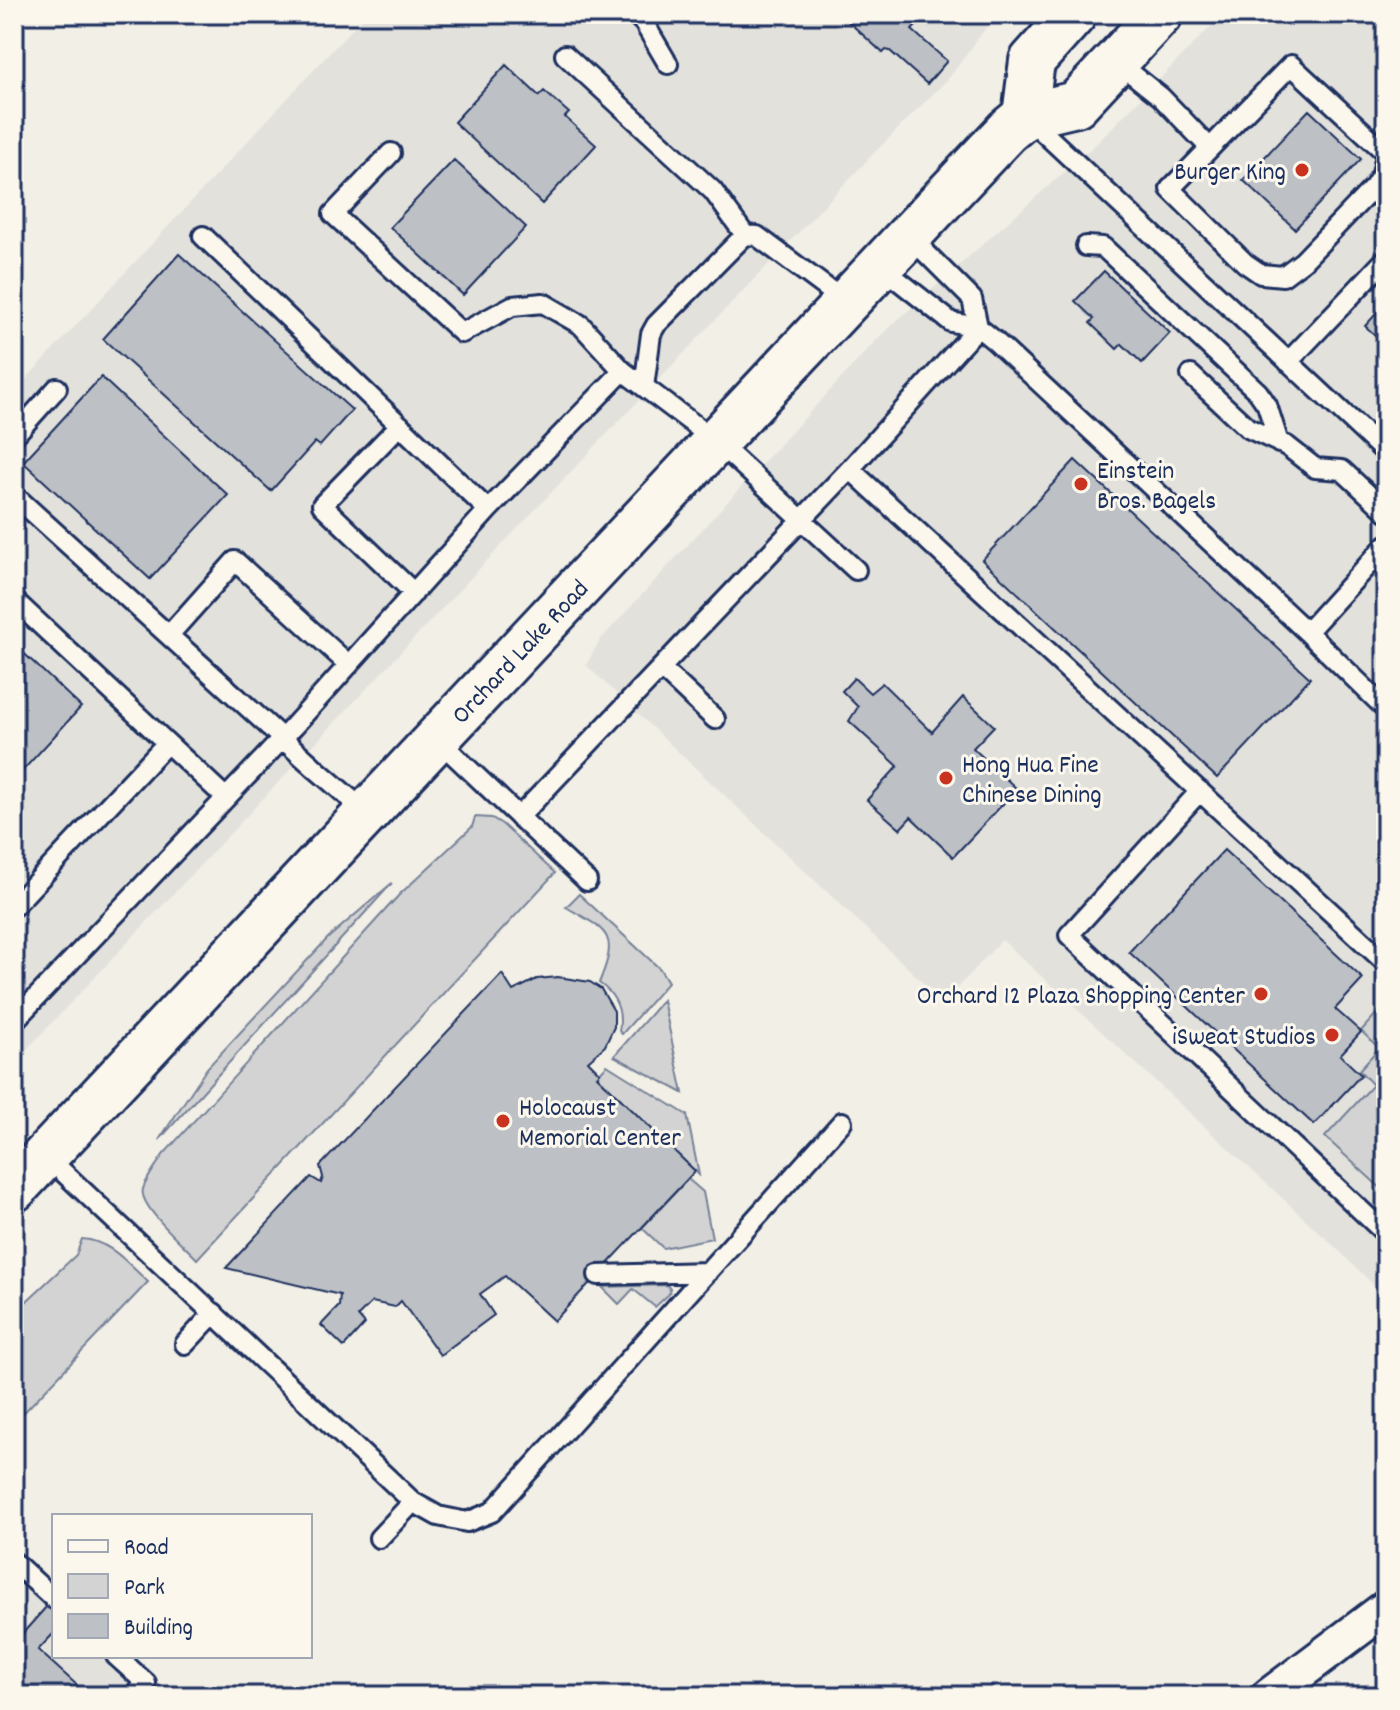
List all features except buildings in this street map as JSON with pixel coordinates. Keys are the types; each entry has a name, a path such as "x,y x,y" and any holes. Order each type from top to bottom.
{"main road":[{"path":"1025,116 1032,61 1074,14"},
{"name":"Orchard Lake Road","path":"14,1189 1007,131 1025,116 1076,104 1160,14"}],"street":[{"path":"1269,1696 1386,1608"}],"lane":[{"path":"635,14 644,23 668,64"},
{"path":"565,55 713,191 745,235 757,236 847,303"},
{"path":"1116,61 1161,97 1210,148"},
{"path":"1291,65 1386,154 1382,174 1374,187 1303,261 1283,276 1261,274 1245,263 1170,189 1210,148 1291,65"},
{"path":"1025,116 1386,453"},
{"path":"391,153 333,214 462,333 512,306 543,303 581,325 623,371 716,441 856,570"},
{"path":"644,387 651,334 656,325 745,235"},
{"path":"203,236 488,510"},
{"path":"1086,246 1103,247 1258,392 1267,405 1279,443"},
{"path":"894,251 972,299 978,327"},
{"path":"894,251 951,322 978,327 1386,709"},
{"path":"1288,362 1386,259"},
{"path":"519,817 850,469 978,327"},
{"path":"14,1021 283,738 488,510 623,371"},
{"path":"1191,375 1248,428 1287,446 1315,468 1342,470 1386,511"},
{"path":"14,436 57,388"},
{"path":"400,425 322,505 414,593"},
{"path":"850,469 1386,963"},
{"path":"14,495 367,813"},
{"path":"1307,632 1386,545"},
{"path":"169,635 235,561 349,665"},
{"path":"14,600 226,798"},
{"path":"661,668 715,719"},
{"path":"437,739 587,881"},
{"path":"14,906 167,743"},
{"path":"1200,791 1069,935 1386,1234"},
{"path":"45,1155 413,1502 438,1516 467,1522 492,1512 842,1122"},
{"path":"598,1275 708,1272"},
{"path":"185,1344 214,1313"},
{"path":"379,1538 413,1502"},
{"path":"14,1562 52,1597"},
{"path":"118,1658 146,1683 134,1696"}],"shaded area":[{"path":"366,14 996,14 949,78 564,479 14,1063 14,392"},
{"path":"1223,14 1362,14 1386,36 1386,1297 1002,940 944,1002 586,665 601,639 882,334 1098,142"},
{"path":"14,1548 52,1583 52,1658 132,1658 173,1696 14,1696"}],"green space":[{"path":"475,817 492,818 502,824 555,873 197,1259 164,1226 143,1196 143,1189 163,1155 399,895 472,827"},
{"path":"392,883 159,1140 207,1068 328,938"},
{"path":"579,894 660,969 668,982 622,1034 619,1031 617,1004 599,983 608,953 606,935 566,907"},
{"path":"663,1000 683,1093 614,1056"},
{"path":"1386,1003 1386,1193 1325,1137 1373,1085 1359,1070 1379,1048 1361,1031"},
{"path":"607,1065 687,1115 699,1175 597,1076"},
{"path":"688,1179 703,1192 712,1238 663,1248 642,1228"},
{"path":"82,1239 110,1249 148,1282 14,1423 14,1313 76,1255"},
{"path":"667,1285 669,1294 655,1307 633,1289 619,1304 602,1287"}],"place":[{"name":"Burger King","path":"1302,170"},
{"name":"Einstein Bros. Bagels","path":"1081,484"},
{"name":"Hong Hua Fine Chinese Dining","path":"946,778"},
{"name":"Orchard 12 Plaza Shopping Center","path":"1261,994"},
{"name":"iSweat Studios","path":"1332,1035"},
{"name":"Holocaust Memorial Center","path":"503,1121"}]}
